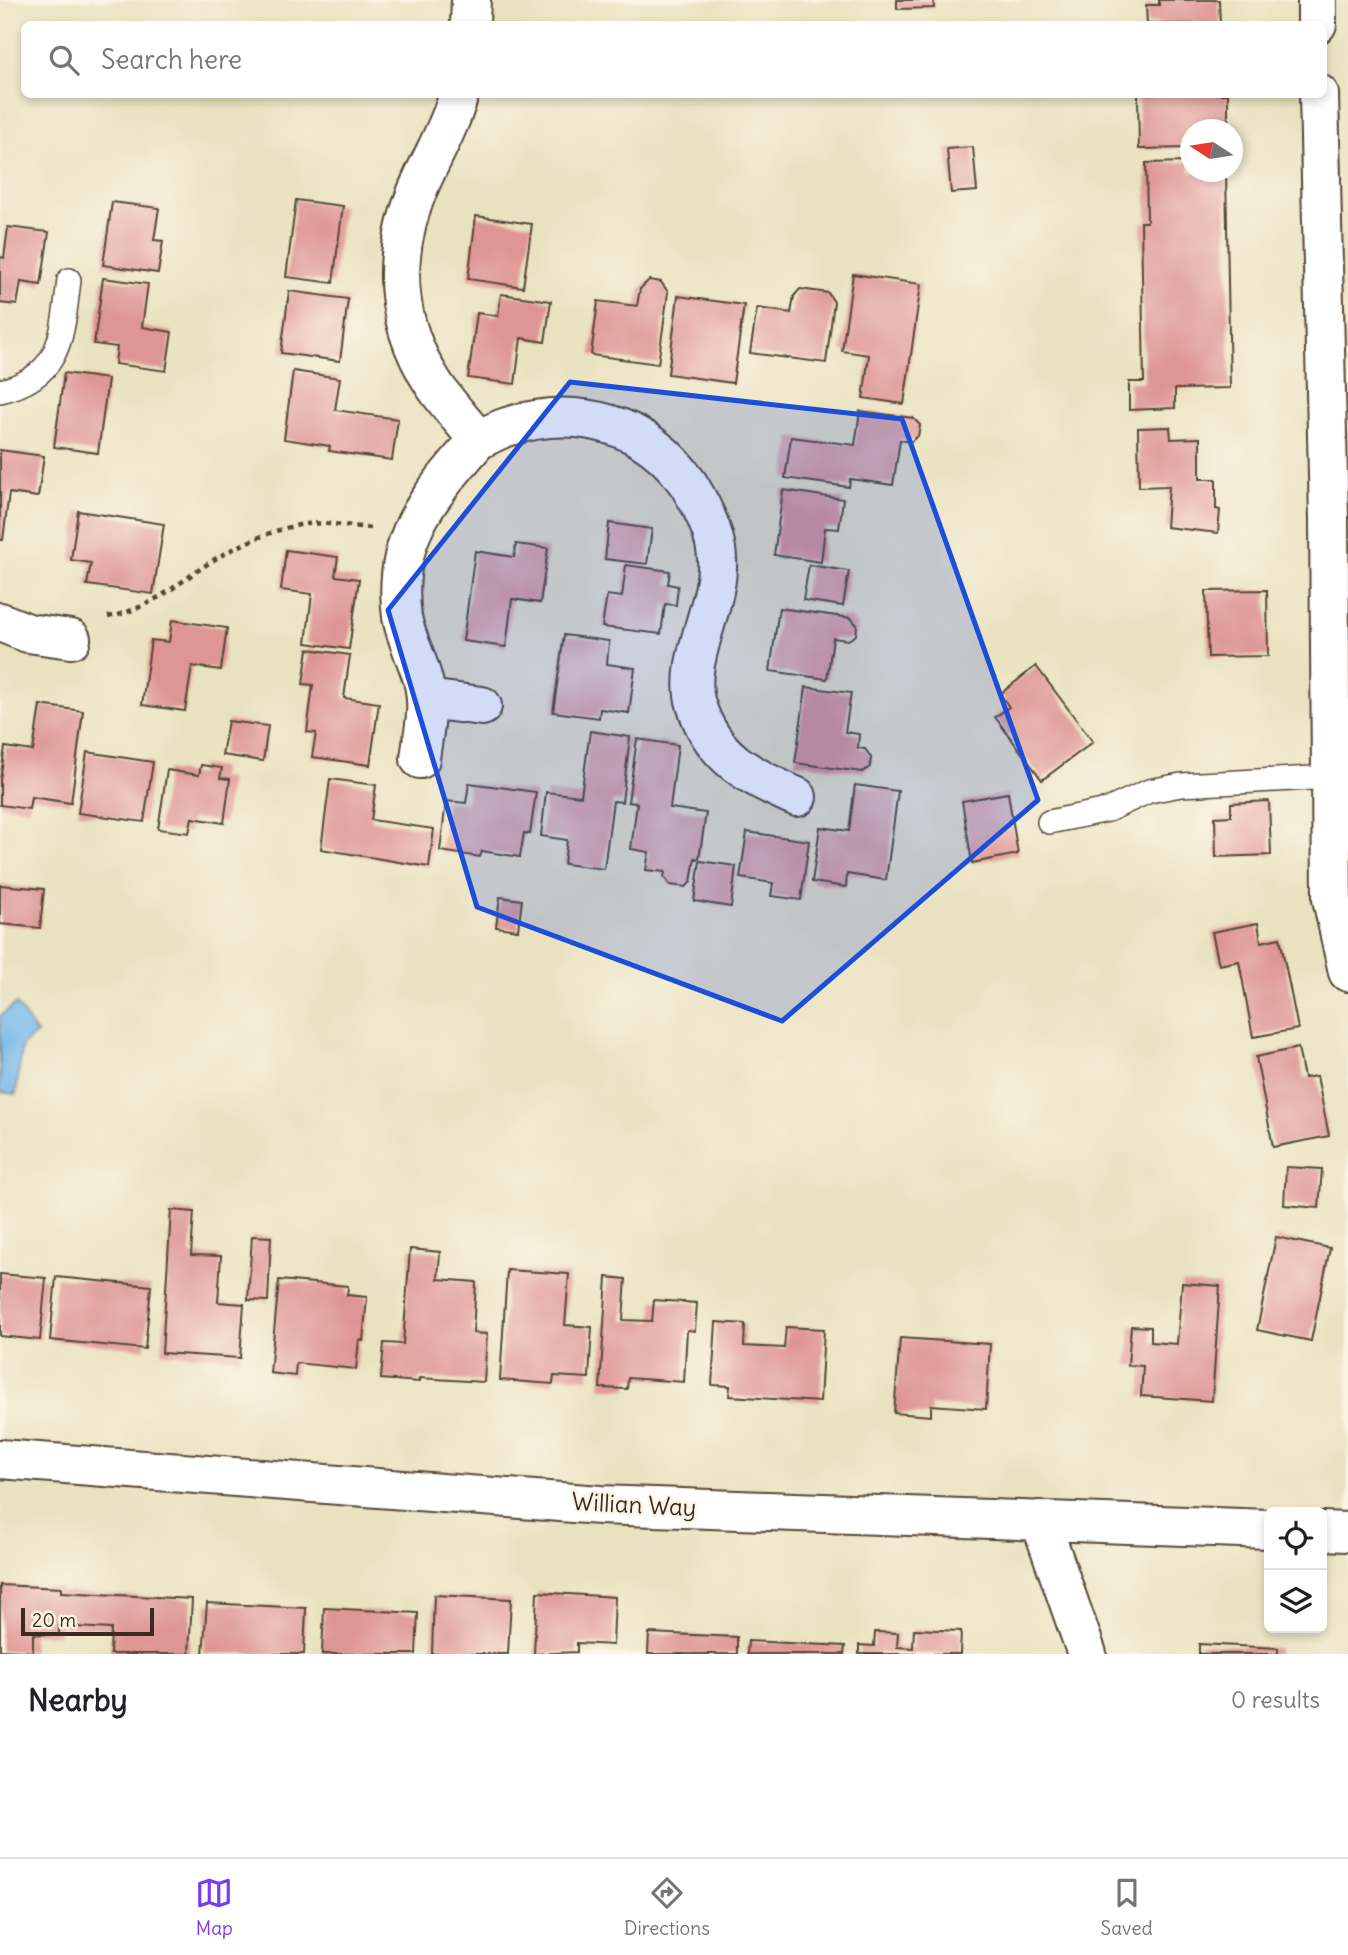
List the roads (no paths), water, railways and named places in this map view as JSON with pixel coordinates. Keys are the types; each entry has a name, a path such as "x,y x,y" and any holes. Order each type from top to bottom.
{"street":[{"path":"470,21 471,0"},
{"path":"1317,0 1317,21"},
{"path":"458,98 454,113 421,181 410,211 398,282 416,352 435,386 478,440"},
{"path":"1319,98 1339,520 1332,776 1332,899 1348,972"},
{"path":"420,759 426,699 402,615 404,560 416,519 431,495 478,440 506,427 543,419 569,417 597,421 625,430 650,443 678,468 696,496 709,525 717,558 715,585 693,677 695,701 704,729 736,766 766,784 797,797"},
{"path":"1,631 71,639"},
{"path":"426,699 482,706"},
{"name":"Willian Way","path":"0,1459 600,1505 1264,1529"},
{"path":"1040,1520 1087,1654"},
{"path":"1327,1531 1348,1532"}],"lane":[{"path":"0,391 33,379 56,353 62,335 69,280"},
{"path":"1049,821 1108,810 1149,791 1181,785 1332,776"}],"water":[{"path":"16,1004 37,1034 22,1045 16,1094 0,1092 0,1016"}]}
